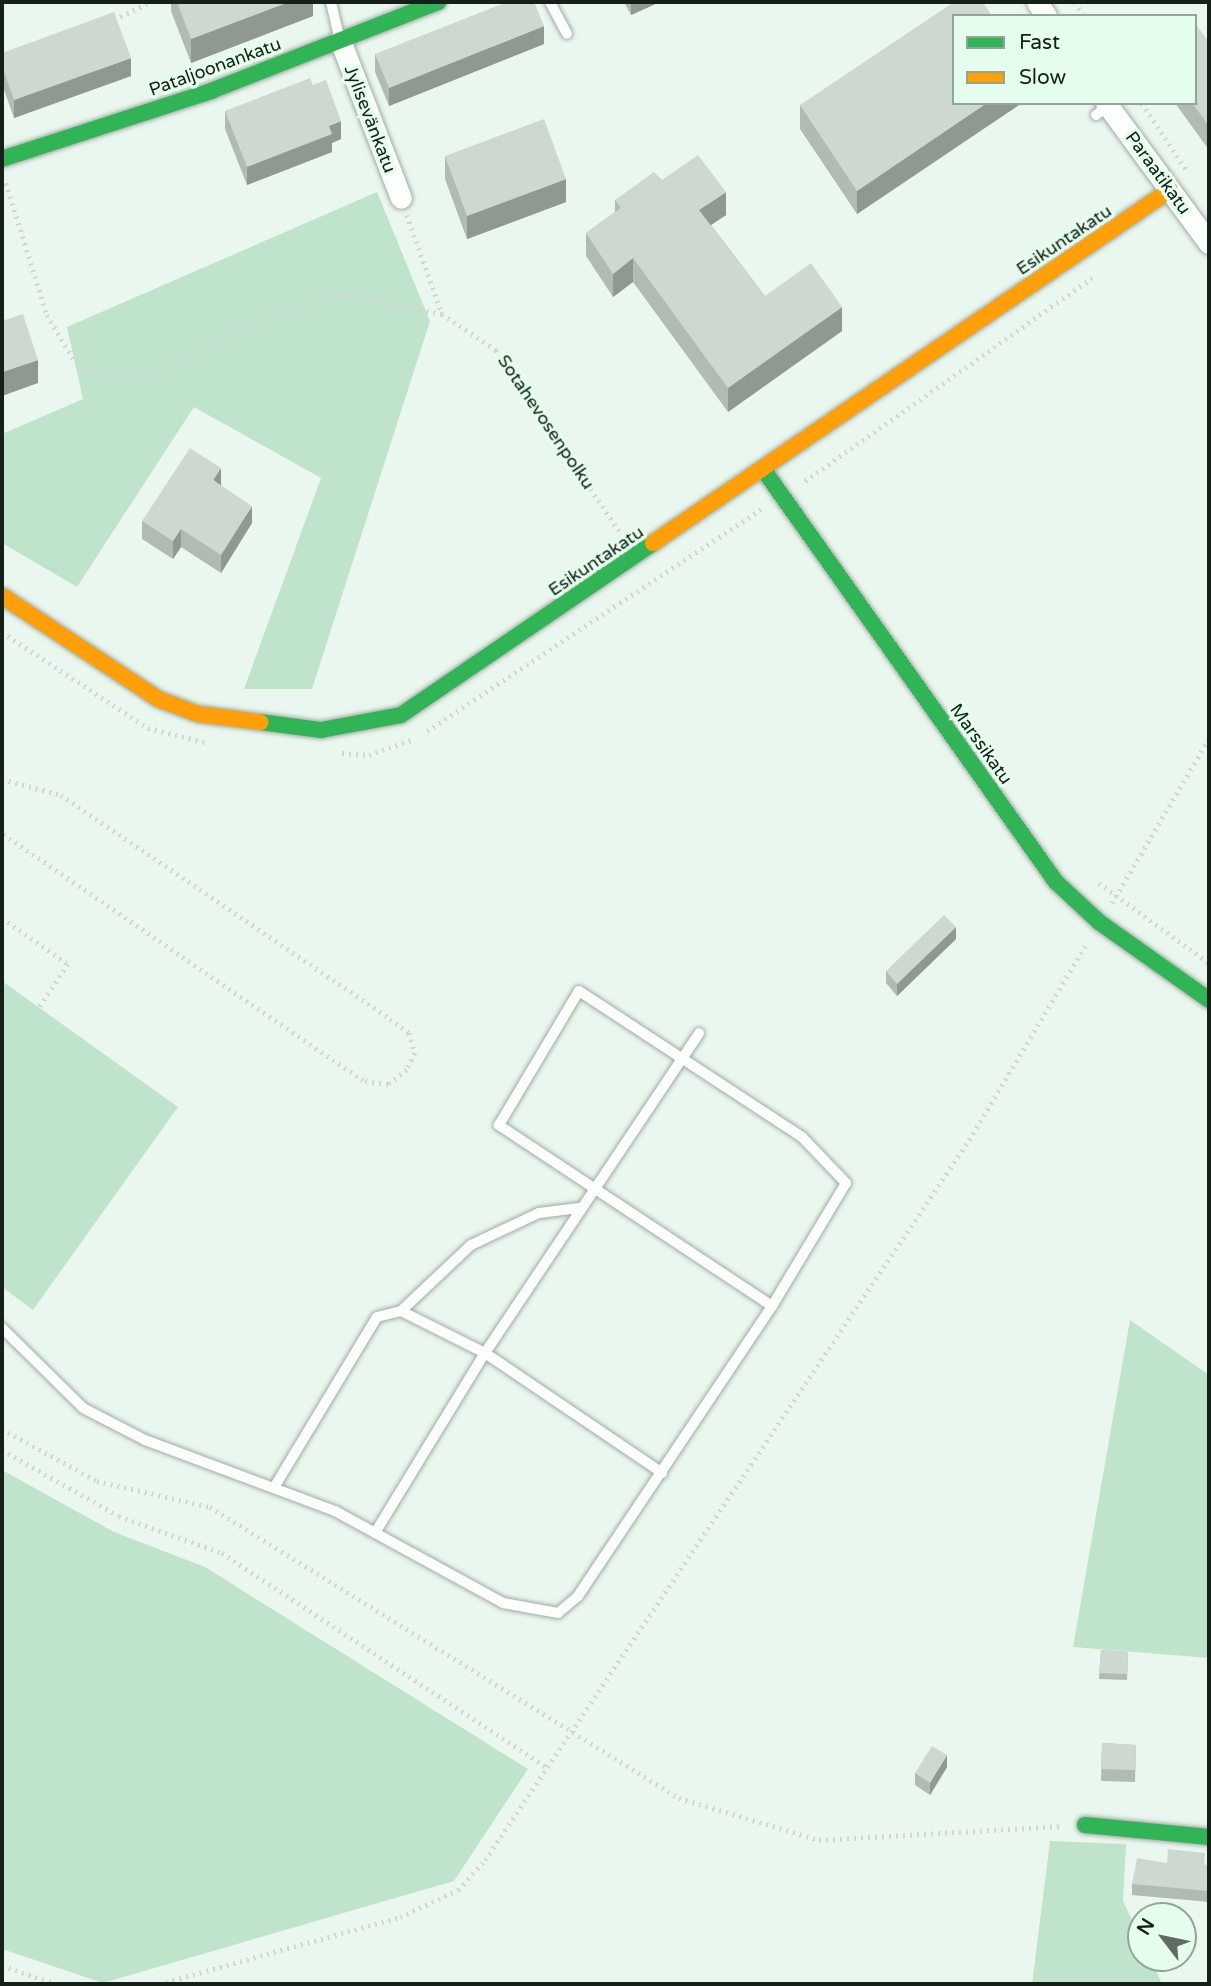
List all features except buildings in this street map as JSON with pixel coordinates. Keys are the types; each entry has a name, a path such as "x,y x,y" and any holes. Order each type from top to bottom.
{"street":[{"name":"Pataljoonankatu","path":"2,159 212,91 438,2"},
{"name":"Jylisevänkatu","path":"340,40 401,198"},
{"name":"Paraatikatu","path":"1104,108 1209,243"},
{"name":"Esikuntakatu","path":"2,596 158,699 198,714 321,730 401,715 637,558 763,468 1170,190"},
{"name":"Marssikatu","path":"763,468 1056,882 1099,922 1209,1000"},
{"path":"1085,1825 1209,1837"}],"lane":[{"path":"331,2 340,40"},
{"path":"550,2 567,34"},
{"path":"2,1328 83,1408 145,1440 275,1486 375,1533 503,1603 558,1613 579,1596 662,1473 772,1307 846,1183 802,1136 680,1060 579,991 499,1125 594,1185 772,1307"},
{"path":"375,1533 485,1353 594,1185 699,1032"},
{"path":"275,1486 377,1317 401,1311 471,1245 539,1213 579,1208"},
{"path":"401,1311 485,1353 662,1473"}],"path":[{"path":"105,23 150,2"},
{"path":"1143,105 1191,177"},
{"path":"2,170 47,315 76,363 108,380 147,378 242,328 344,295 442,314"},
{"path":"401,198 442,314"},
{"path":"330,752 369,755 399,748 653,583 1096,275"},
{"name":"Sotahevosenpolku","path":"442,314 505,360 653,583"},
{"path":"804,480 812,491"},
{"path":"2,632 148,728 185,742 224,745"},
{"path":"159,1984 400,1917 458,1890 571,1733 969,1140 1209,738"},
{"path":"2,779 61,795 390,1019 408,1033 415,1053 407,1070 388,1085 363,1081 2,834"},
{"path":"1096,881 1115,898 1209,963"},
{"path":"2,918 68,964 39,1008"},
{"path":"2,1429 97,1480 211,1507 679,1798 819,1840 1085,1825"},
{"path":"2,1450 120,1516 222,1553 547,1767"},
{"path":"2,1966 57,1984"}],"green space":[{"path":"377,192 430,321 312,689 244,689 321,478 194,407 77,587 2,543 2,434 83,399 67,327"},
{"path":"2,981 178,1107 33,1310 2,1287"},
{"path":"1130,1320 1209,1375 1209,1658 1073,1647"},
{"path":"2,1470 114,1532 205,1567 528,1769 454,1881 103,1983 2,1949"},
{"path":"1050,1841 1126,1844 1123,1901 1127,1909 1127,1972 1156,1972 1162,1984 1032,1984"}],"traffic: fast":[{"path":"2,159 211,91 438,2"},
{"path":"763,469 1056,882 1099,922 1209,1000"},
{"path":"260,722 321,730 401,715 653,543"},
{"path":"1085,1825 1209,1837"}],"traffic: slow":[{"path":"653,543 1170,190"},
{"path":"2,596 158,699 198,714 260,722"}]}
